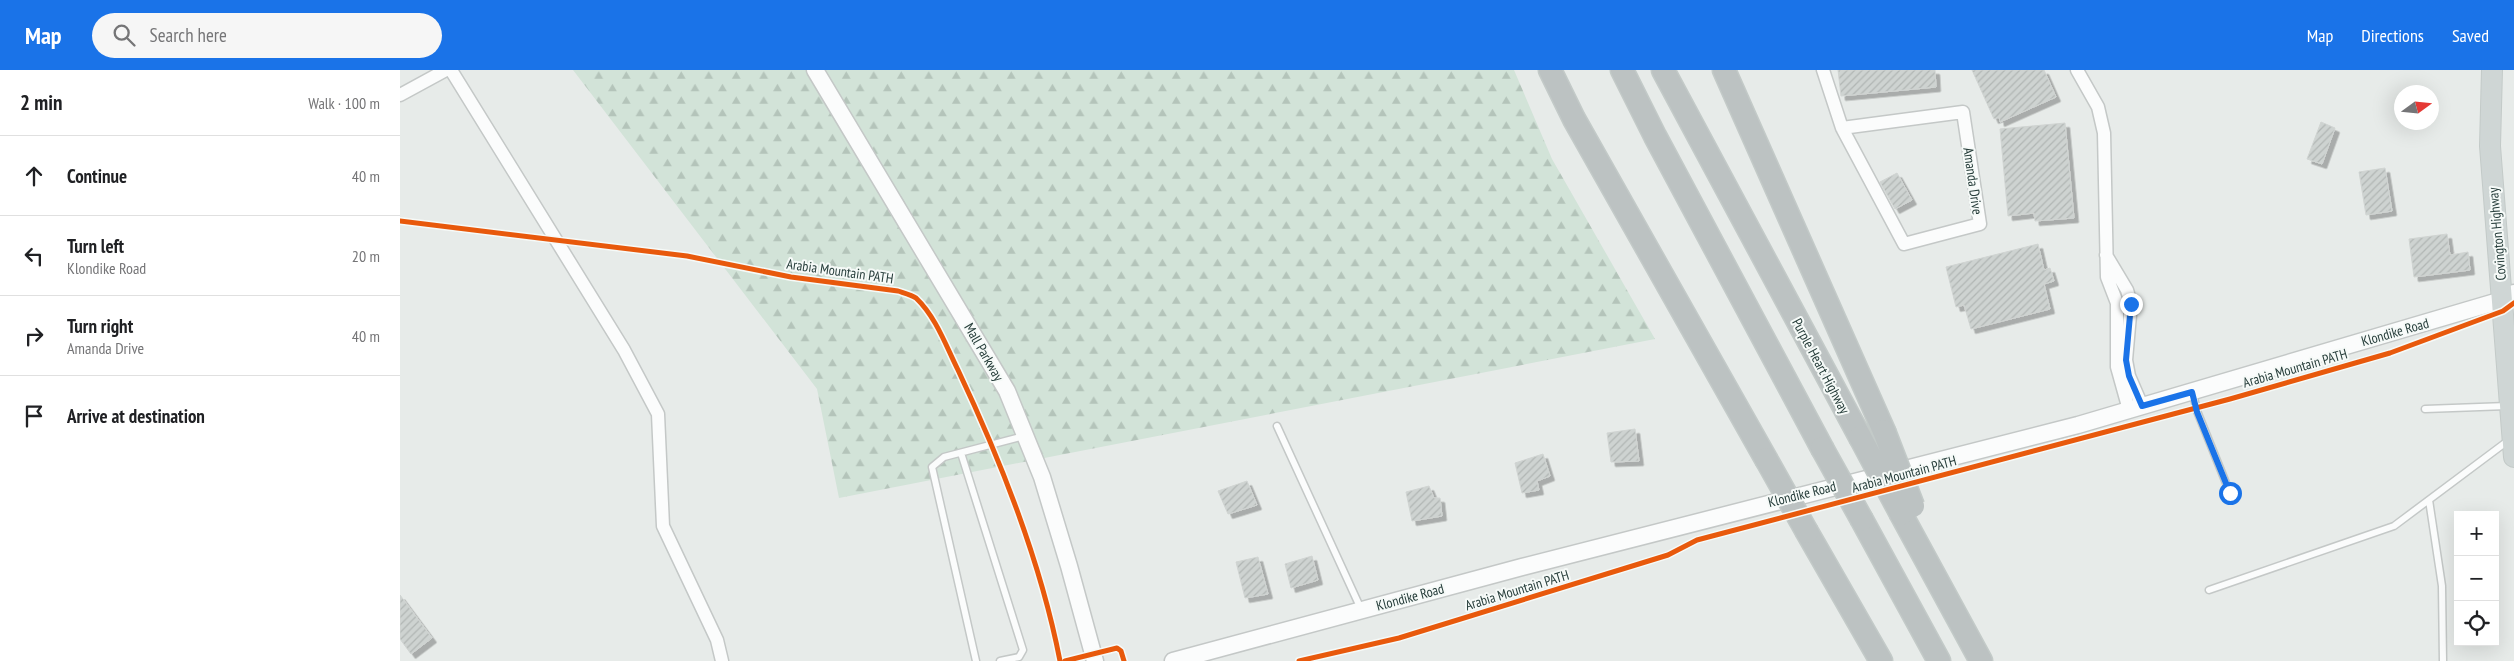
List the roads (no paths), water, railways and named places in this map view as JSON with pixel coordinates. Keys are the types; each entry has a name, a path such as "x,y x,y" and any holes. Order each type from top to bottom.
{"highway":[{"path":"1550,70 1574,119 1881,661"},
{"path":"1622,70 1654,136 1939,661"},
{"name":"Purple Heart Highway","path":"1663,70 1860,437 1907,510 1929,565 1981,661"},
{"path":"1724,70 1884,431 1907,510"}],"main road":[{"name":"Covington Highway","path":"2492,70 2490,146 2508,296 2508,406 2513,447"}],"street":[{"path":"400,95 446,70"},
{"path":"451,70 624,350 658,414 663,526 717,640 722,661"},
{"name":"Mall Parkway","path":"815,70 1007,391 1042,477 1095,661"},
{"name":"Amanda Drive","path":"1823,70 1842,128 1904,244 1980,224 1963,112 1842,128"},
{"path":"2078,70 2098,107 2104,133 2106,255 2127,290 2131,304 2126,360 2135,408"},
{"name":"Klondike Road","path":"1174,661 2135,408 2508,296"}],"lane":[{"path":"2192,392 2197,412 2230,493"},
{"path":"2425,409 2508,406"},
{"path":"1277,426 1362,610"},
{"path":"976,661 932,467 944,457 1025,436"},
{"path":"2209,590 2394,526 2429,500 2513,447"},
{"path":"961,453 1022,650 1019,656 1000,661"},
{"path":"2429,500 2442,586 2443,661"}]}
